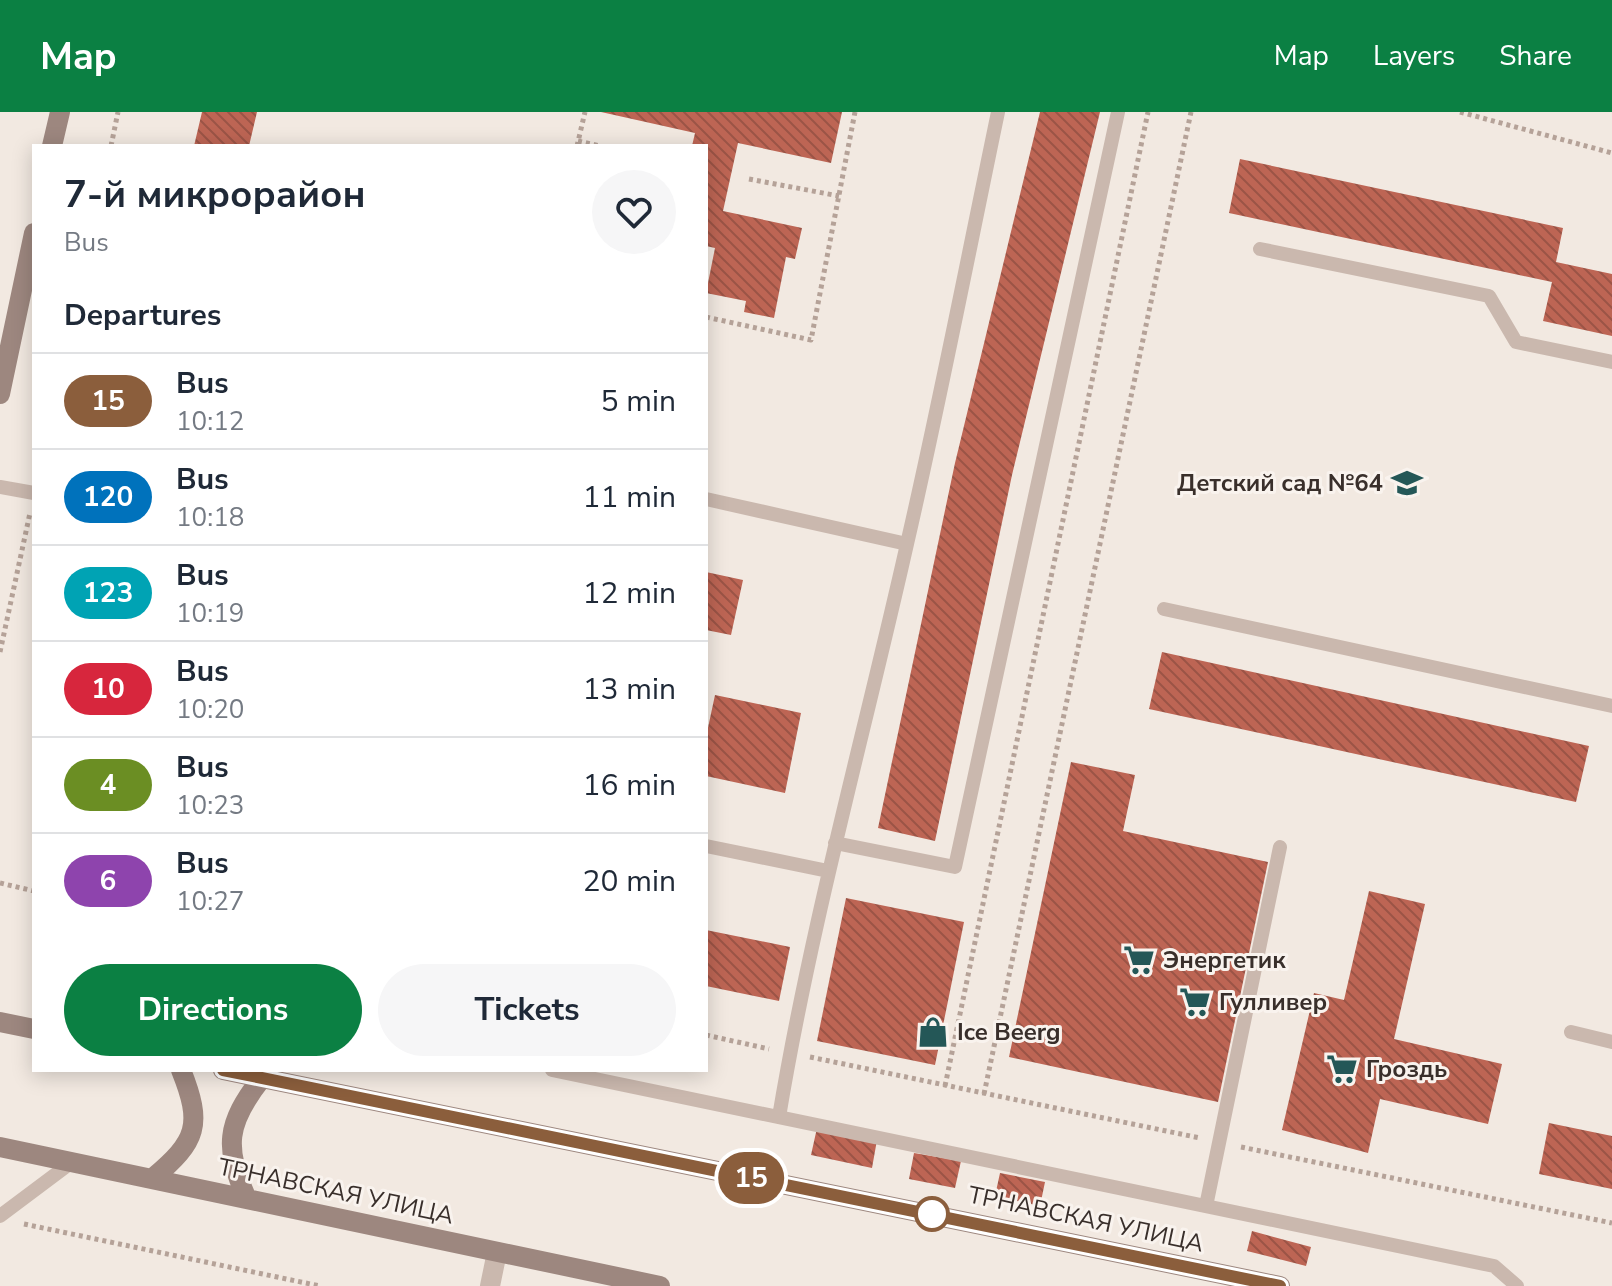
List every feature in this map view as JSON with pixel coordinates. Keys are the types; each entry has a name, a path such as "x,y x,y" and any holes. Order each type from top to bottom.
{"main road":[{"path":"52,144 60,112"},
{"path":"0,394 32,242"},
{"path":"0,1022 30,1027"},
{"path":"153,1178 180,1155 193,1128 191,1095 182,1072"},
{"name":"ТРНАВСКАЯ УЛИЦА","path":"231,1072 1280,1286"},
{"path":"247,1199 233,1167 232,1134 241,1104 261,1079"},
{"name":"ТРНАВСКАЯ УЛИЦА","path":"0,1147 660,1286"}],"street":[{"path":"490,1286 497,1252"}],"lane":[{"path":"779,1117 789,1053 828,871 907,544 998,112"},
{"path":"835,843 955,867 1118,112"},
{"path":"1260,249 1489,296 1516,342 1612,362"},
{"path":"0,487 32,493"},
{"path":"708,499 907,544"},
{"path":"1164,609 1612,706"},
{"path":"708,846 828,871"},
{"path":"1206,1206 1280,847"},
{"path":"1571,1032 1612,1042"},
{"path":"562,1072 1494,1266 1517,1286"},
{"path":"0,1216 72,1162"}],"path":[{"path":"111,144 118,112"},
{"path":"578,144 585,112"},
{"path":"708,317 811,340 855,112"},
{"path":"945,1086 1148,112"},
{"path":"984,1094 1191,112"},
{"path":"1460,112 1612,153"},
{"path":"749,179 839,196"},
{"path":"0,652 31,512"},
{"path":"0,883 32,891"},
{"path":"708,1035 1612,1223"},
{"path":"15,1222 320,1286"}],"building":[{"path":"202,112 257,112 249,144 194,144"},
{"path":"601,112 842,112 831,163 738,143 723,211 802,228 795,259 786,257 774,318 744,312 746,301 708,293 715,248 708,246 708,144 692,144 695,133"},
{"path":"1040,112 1100,112 1012,475 935,841 878,828 955,463"},
{"path":"1240,159 1563,228 1556,262 1612,274 1612,336 1543,321 1552,282 1229,213"},
{"path":"708,572 743,580 731,635 708,630"},
{"path":"1162,652 1589,746 1576,802 1149,709"},
{"path":"715,695 801,713 785,793 708,776 708,728"},
{"name":"Энергетик","path":"1071,762 1135,775 1123,831 1268,862 1218,1102 1009,1057"},
{"path":"1369,891 1425,904 1394,1039 1502,1064 1488,1124 1380,1099 1368,1153 1282,1130 1314,993 1344,1000"},
{"path":"846,898 964,922 935,1065 817,1041"},
{"path":"708,930 790,947 779,1001 708,986"},
{"path":"1549,1123 1612,1136 1612,1189 1539,1174"},
{"path":"817,1128 877,1140 872,1168 811,1155"},
{"path":"914,1153 961,1161 955,1188 909,1179"},
{"path":"1000,1173 1045,1182 1040,1206 995,1196"},
{"path":"1252,1231 1311,1247 1306,1266 1247,1251"}],"bus line":[{"name":"15","path":"231,1072 1280,1286"}],"place":[{"name":"Детский сад №64","path":"1407,483"},
{"name":"Энергетик","path":"1139,960"},
{"name":"Гулливер","path":"1195,1002"},
{"name":"Ice Beerg","path":"933,1032"},
{"name":"Гроздь","path":"1342,1069"}]}
